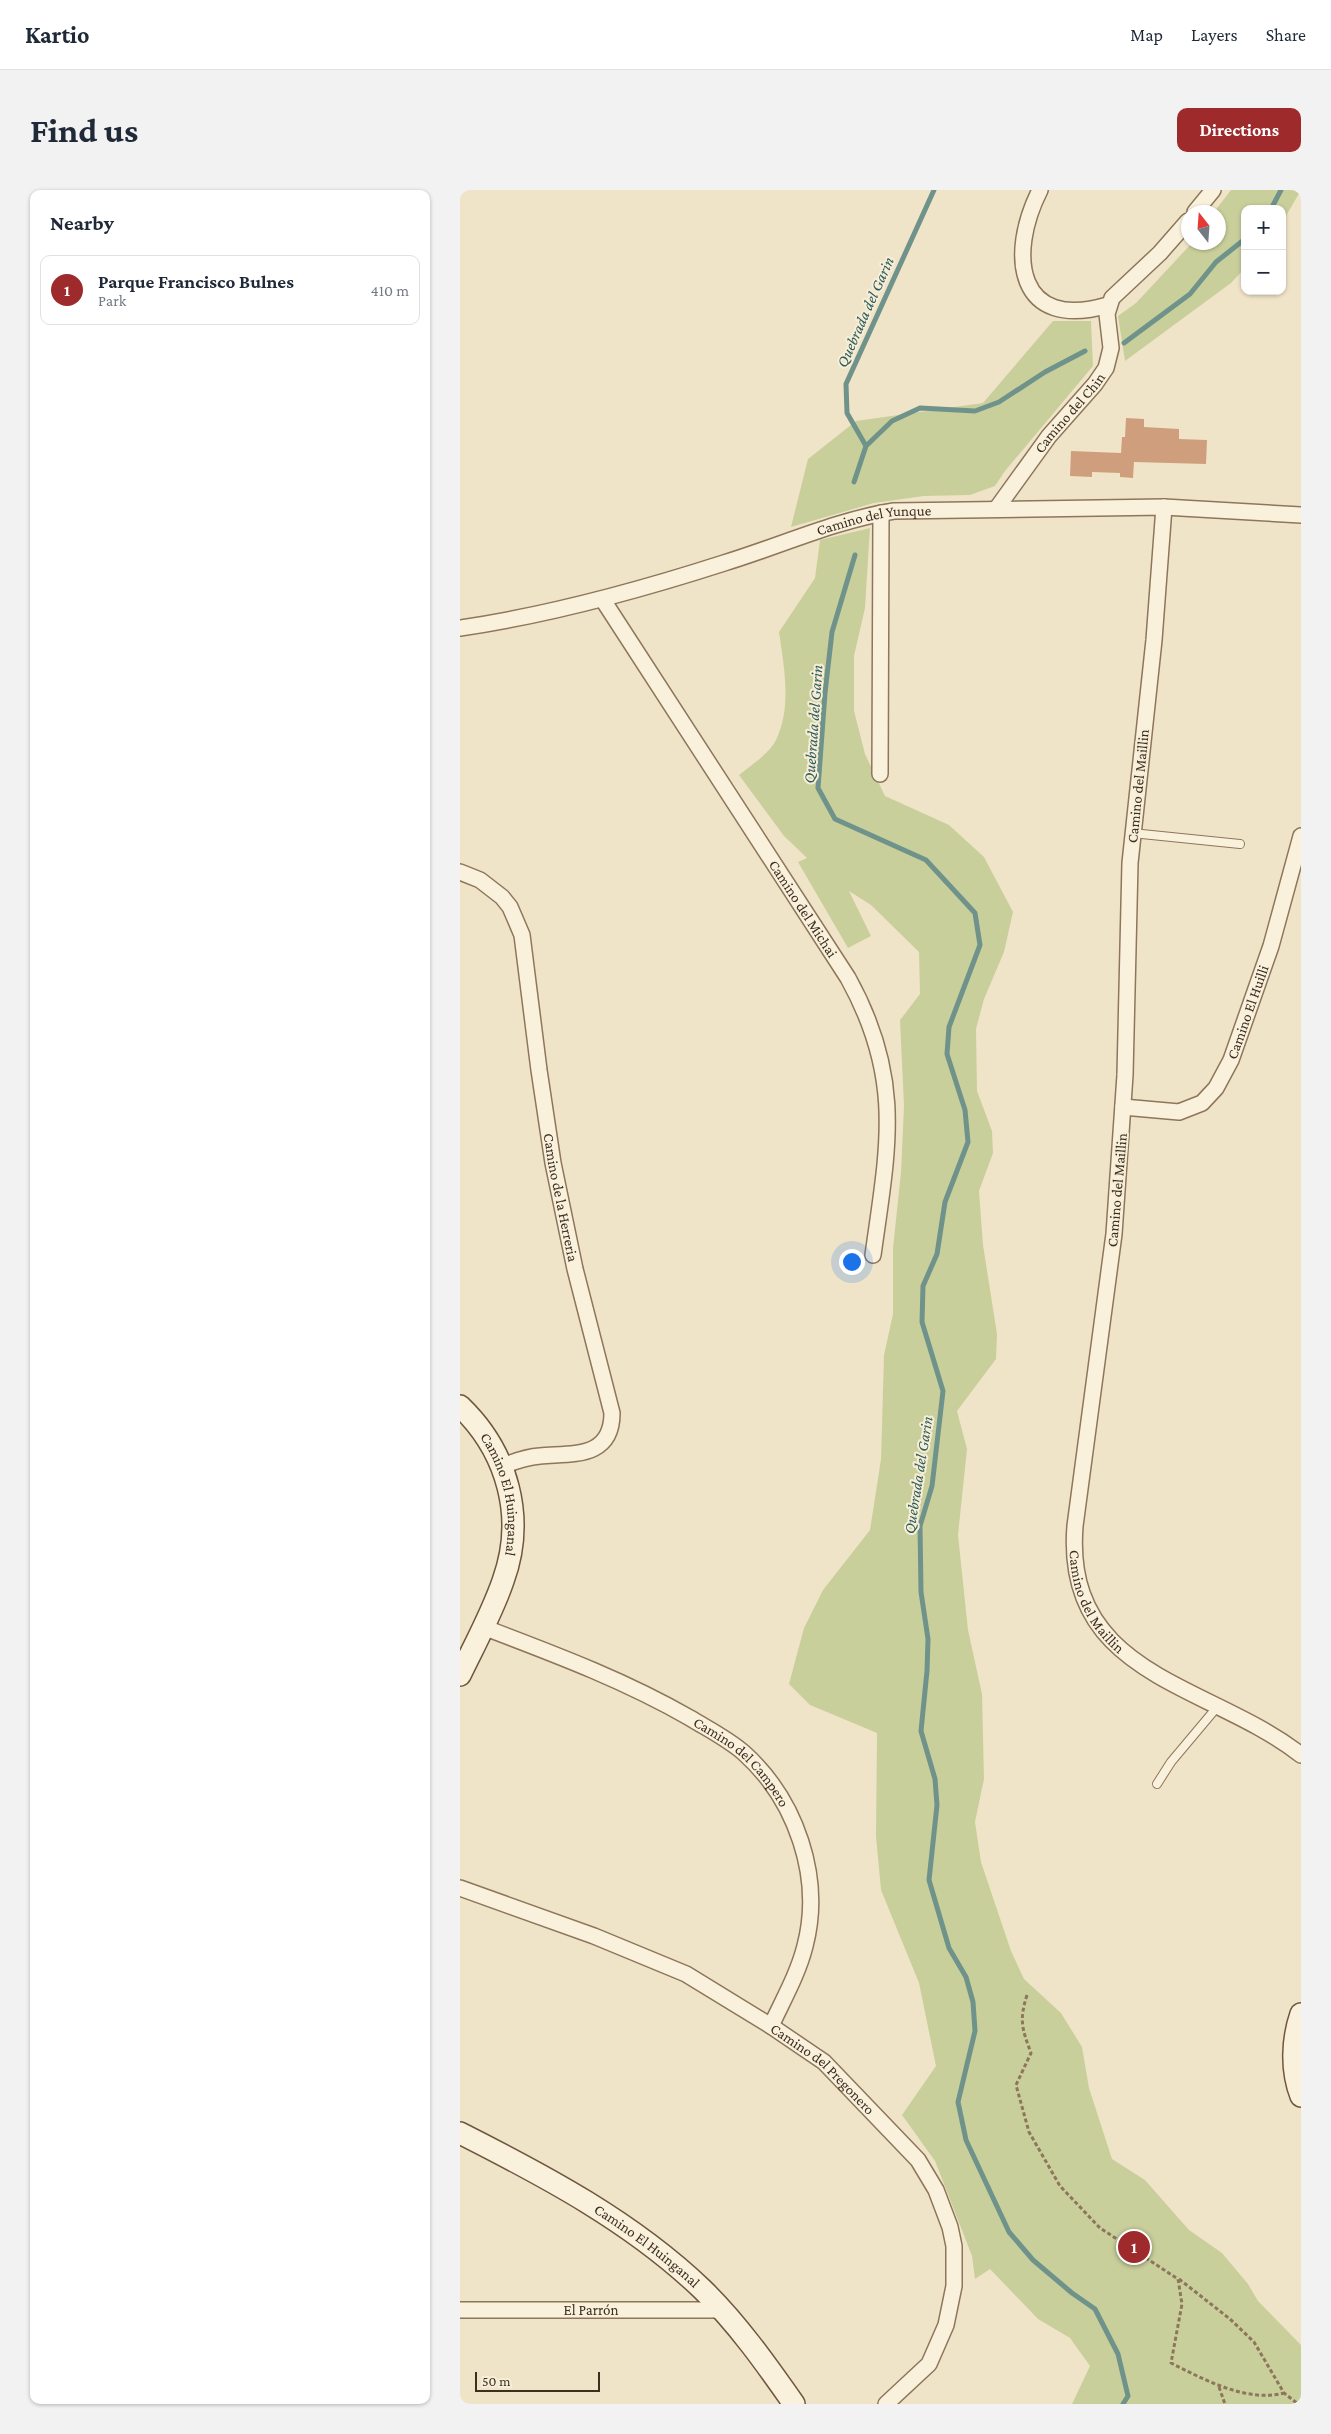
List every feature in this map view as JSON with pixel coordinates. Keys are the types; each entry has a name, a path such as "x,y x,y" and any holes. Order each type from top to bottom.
{"street":[{"path":"1040,190 1027,221 1022,244 1023,266 1032,291 1042,302 1058,310 1078,311 1108,305 1117,292 1160,253 1181,229"},
{"path":"1201,205 1213,190"},
{"name":"Camino del Chin","path":"997,508 1049,436 1095,384 1106,368 1111,348 1107,324 1108,305"},
{"name":"Camino del Yunque","path":"460,628 603,600 881,513 908,510 997,508 1164,507 1301,515"},
{"name":"Camino del Maillin","path":"1164,507 1154,640 1132,833 1123,1107 1114,1234 1075,1526 1075,1571 1082,1596 1089,1610 1116,1646 1154,1674 1260,1727 1301,1755"},
{"path":"880,774 881,513"},
{"name":"Camino del Michai","path":"603,600 848,978 869,1020 883,1065 888,1112 885,1170 873,1255"},
{"name":"Camino El Huilli","path":"1123,1107 1179,1112 1202,1104 1216,1088 1231,1060 1271,946 1301,836"},
{"name":"Camino de la Herreria","path":"460,872 480,880 502,897 510,907 522,935 538,1070 556,1181 575,1269 612,1413 608,1434 598,1446 590,1451 580,1454 531,1457 503,1466"},
{"name":"Camino El Huinganal","path":"460,1406 488,1438 503,1466 513,1517 511,1550 503,1581 460,1675"},
{"name":"Camino del Campero","path":"482,1627 588,1667 672,1708 728,1740 770,1782 782,1800 800,1838 808,1873 810,1901 806,1944 800,1964 771,2026"},
{"name":"Camino del Pregonero","path":"460,1888 594,1936 686,1974 771,2026 824,2062 906,2147 923,2168 936,2190 950,2227 955,2266 954,2286 946,2324 929,2364 886,2404"},
{"path":"1301,2014 1294,2056 1301,2096"},
{"name":"Camino El Huinganal","path":"460,2133 562,2186 630,2230 682,2270 722,2310 794,2404"},
{"name":"El Parrón","path":"460,2310 722,2310"}],"lane":[{"path":"1132,833 1240,844"},
{"path":"1157,1784 1171,1762 1218,1706"}],"path":[{"path":"1027,1995 1021,2014 1022,2030 1031,2053 1016,2086 1029,2132 1060,2186 1100,2228 1178,2279 1230,2319 1254,2342 1284,2393 1298,2404"},
{"path":"1178,2279 1182,2304 1171,2364 1219,2386 1266,2396 1284,2393"},
{"path":"1219,2386 1225,2404"}],"green space":[{"path":"1231,190 1301,190 1286,216 1286,205 1241,205 1241,272 1231,283 1125,361 1118,316 1136,303 1185,250 1226,250 1226,205 1219,205"},
{"path":"1053,321 1091,321 1093,366 1005,471 995,486 970,495 924,496 874,503 791,527 808,459 856,421 983,403"},
{"path":"870,528 865,608 854,656 854,711 865,754 885,796 949,825 984,857 1013,912 1004,952 984,999 976,1029 977,1091 992,1131 993,1153 979,1191 983,1245 997,1334 996,1359 957,1411 967,1449 958,1535 968,1630 982,1694 984,1779 975,1822 981,1862 1011,1951 1024,1979 1061,2013 1082,2047 1089,2088 1112,2159 1145,2180 1189,2230 1222,2253 1248,2284 1258,2301 1301,2345 1301,2404 1072,2404 1090,2366 1070,2338 1038,2319 990,2269 975,2279 972,2256 935,2161 902,2115 936,2066 919,1983 881,1890 876,1836 877,1733 810,1705 789,1684 804,1628 823,1590 870,1530 881,1459 884,1355 893,1314 893,1248 901,1172 904,1106 900,1020 920,994 919,952 871,905 849,891 871,936 848,948 798,862 807,858 784,836 739,775 769,750 776,740 781,727 784,714 785,687 779,632 815,578 820,540"}],"building":[{"path":"1126,418 1144,419 1144,427 1179,429 1179,439 1207,440 1206,464 1134,462 1133,478 1120,477 1120,473 1092,472 1092,477 1070,476 1071,451 1121,453 1122,437 1125,437"}],"waterway":[{"name":"Quebrada del Garin","path":"866,446 847,413 846,384 934,190"},
{"path":"1273,205 1281,190"},
{"path":"1124,343 1190,294 1216,262 1241,242"},
{"path":"854,482 866,446 892,421 920,408 975,411 999,402 1045,372 1085,351"},
{"name":"Quebrada del Garin","path":"855,555 832,632 825,693 818,788 835,819 926,860 975,913 980,945 949,1027 947,1054 965,1110 968,1142 945,1202 937,1254 923,1286 922,1322 943,1391 932,1486 920,1526 921,1592 928,1639 921,1731 935,1779 937,1805 929,1880 949,1948 966,1977 973,2002 975,2031 958,2102 966,2140 1009,2232 1033,2260 1072,2293 1095,2309 1118,2354 1128,2396 1123,2404"}],"place":[{"name":"Parque Francisco Bulnes","path":"1134,2247"}]}
